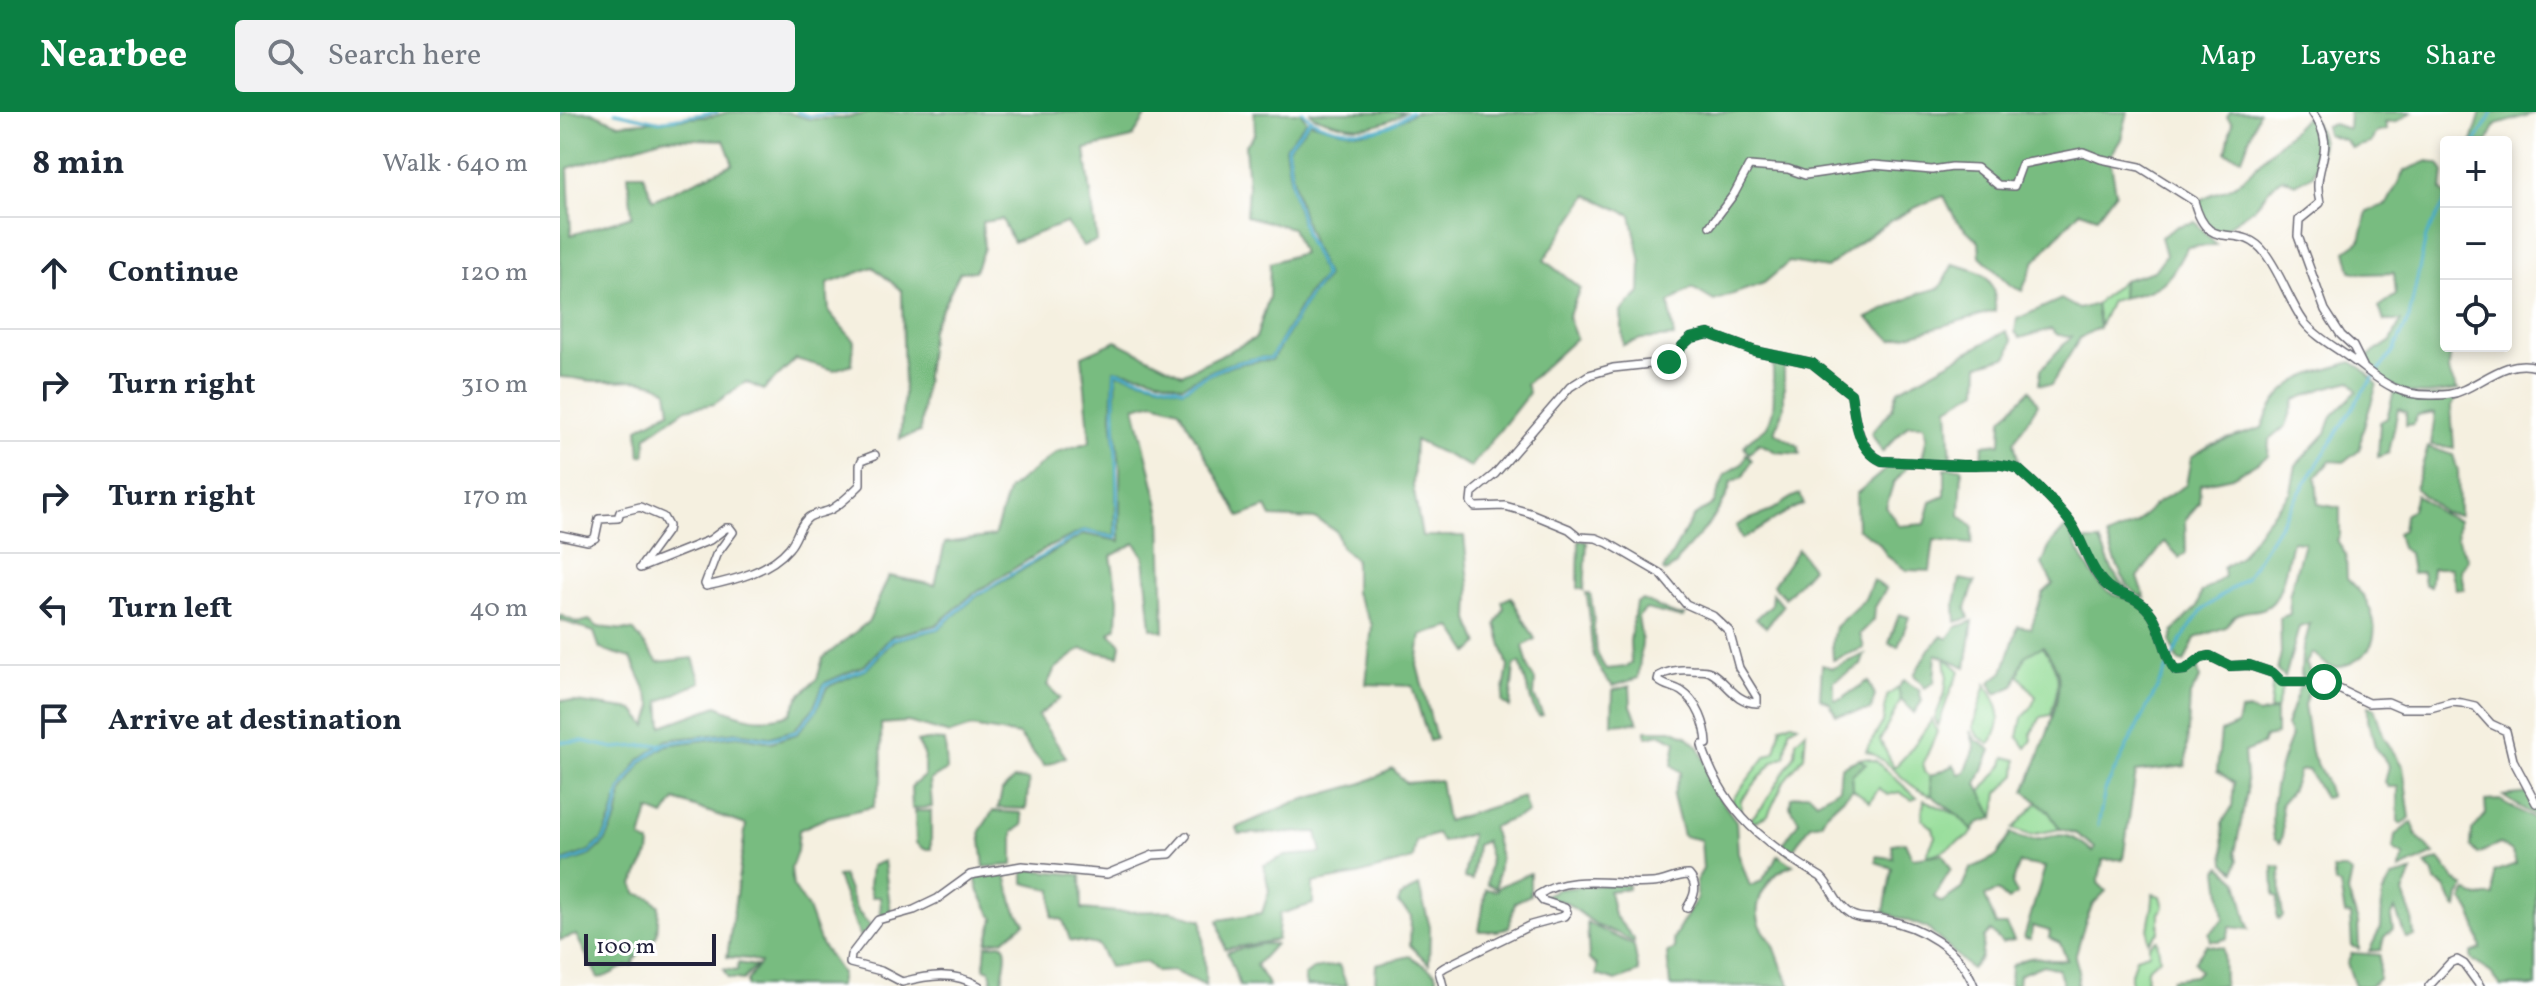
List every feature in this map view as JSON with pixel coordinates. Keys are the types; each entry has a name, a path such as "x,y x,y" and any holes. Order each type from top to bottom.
{"street":[{"path":"2312,112 2327,142 2318,178 2320,203 2299,220 2298,236 2325,310 2341,335 2353,346 2363,367"},
{"path":"1710,226 1734,194 1749,166 1788,169 1805,175 1874,165 1932,170 1977,168 1998,185 2014,186 2022,164 2083,152 2151,172 2194,201 2198,218 2206,229 2219,236 2241,236 2258,244 2304,321 2379,380 2414,396 2449,395 2510,367 2526,364 2536,367"},
{"path":"1974,986 1962,965 1932,937 1912,927 1879,918 1859,918 1849,913 1838,904 1821,877 1757,835 1728,802 1704,752 1702,745 1707,744 1707,736 1694,704 1680,690 1658,680 1659,676 1679,669 1705,670 1729,691 1757,703 1757,697 1739,668 1732,637 1720,621 1686,604 1661,574 1608,543 1596,538 1579,537 1557,523 1518,509 1475,507 1471,502 1472,493 1478,486 1495,474 1570,387 1589,375 1613,368 1669,362 1675,359 1682,346 1698,335 1709,334 1755,351 1812,363 1851,394 1860,438 1873,457 1882,461 1990,463 2018,469 2071,523 2103,582 2115,592 2139,599 2151,612 2160,626 2170,665 2176,671 2185,670 2201,658 2210,656 2230,666 2249,665 2273,673 2282,682 2324,682 2368,703 2388,702 2402,708 2430,708 2452,702 2475,706 2491,724 2506,731 2513,760 2536,803"},
{"path":"560,535 588,541 595,538 599,519 618,518 620,512 634,507 663,517 667,531 640,568 710,540 730,528 732,536 716,555 705,584 715,584 753,573 782,555 797,538 805,520 831,510 860,485 862,460 875,455"},
{"path":"979,986 963,978 946,975 922,976 902,982 881,971 850,963 851,955 878,920 926,905 970,875 1022,866 1107,874 1153,855 1170,854 1186,836"},
{"path":"1443,986 1439,971 1445,967 1531,925 1564,916 1567,912 1565,908 1543,901 1538,895 1542,892 1573,884 1658,883 1689,875 1693,879 1695,895 1687,908"},
{"path":"2429,986 2450,963 2457,960 2464,964 2480,986"}],"green space":[{"path":"565,112 591,112 619,124 714,116 728,112 787,112 809,119 844,118 873,112 1149,112 1132,138 1085,149 1097,241 1083,246 1066,223 1013,242 1002,219 982,222 984,248 975,271 960,272 931,330 920,432 900,439 904,394 902,291 873,267 827,284 829,312 854,341 852,364 834,370 796,359 763,390 746,382 714,404 686,409 647,436 645,455 640,456 638,428 670,411 667,390 650,382 560,377 560,116","holes":["664,138 724,140 733,164 653,200 643,174 628,174 632,216 571,235 568,168"]},
{"path":"1254,112 1300,112 1307,121 1285,147 1298,213 1324,276 1308,293 1271,357 1225,365 1182,386 1146,375 1114,370 1112,416 1117,468 1115,536 1084,530 1049,547 973,594 936,625 892,636 865,665 824,683 813,709 794,730 770,737 737,732 667,740 639,760 619,791 602,840 589,851 562,861 560,867 560,700 634,710 647,726 653,706 631,658 600,649 594,632 560,620 560,615 578,623 589,620 598,627 634,631 658,662 693,658 701,682 660,701 662,726 717,706 753,718 790,714 799,696 817,679 823,658 869,621 889,576 935,585 945,543 994,536 1009,489 1057,452 1090,442 1082,356 1116,341 1182,374 1256,338 1269,297 1270,263 1302,253 1292,228 1246,216 1248,186 1245,146 1255,134"},
{"path":"1310,112 1405,112 1381,123 1360,127 1326,120"},
{"path":"1415,112 2128,112 2121,139 2110,157 2116,192 2097,217 2080,211 2034,262 2022,291 2011,286 1980,256 1979,242 1956,220 1944,196 1897,217 1827,268 1789,262 1764,283 1714,301 1692,288 1669,303 1674,337 1641,339 1623,345 1621,312 1640,293 1641,262 1631,215 1588,195 1544,260 1580,288 1568,317 1576,338 1526,384 1529,393 1471,467 1415,440 1413,486 1422,536 1464,536 1470,591 1469,620 1479,644 1469,653 1452,627 1421,635 1417,665 1436,739 1429,741 1412,686 1366,684 1372,625 1355,593 1355,559 1341,547 1336,531 1316,519 1271,517 1266,507 1240,517 1179,409 1154,402 1135,407 1161,514 1164,632 1151,628 1144,557 1135,543 1111,556 1118,599 1117,627 1110,633 1121,644 1119,656 1081,649 1055,669 1047,685 1060,698 1038,716 1066,757 1044,766 1019,735 971,727 950,734 908,722 881,724 882,778 873,807 828,817 799,830 791,868 793,886 808,908 821,944 841,973 839,986 747,986 747,981 760,963 727,957 746,825 675,800 664,816 649,810 641,839 650,844 649,854 633,884 636,893 651,898 659,906 657,935 633,965 598,978 576,935 560,940 560,877 564,864 591,855 605,842 617,818 622,793 642,762 667,745 737,736 771,742 797,734 816,711 827,687 867,669 894,640 938,629 976,597 1084,534 1120,541 1120,468 1115,416 1117,373 1183,390 1225,368 1272,360 1311,295 1327,277 1302,214 1288,148 1310,122 1340,130 1364,132 1387,126"},
{"path":"2230,112 2259,112 2242,158 2226,153 2232,123 2227,117"},
{"path":"2349,112 2412,112 2397,122 2385,123 2387,130 2375,133 2371,143 2352,148 2345,140 2326,134 2325,126 2334,124 2348,129"},
{"path":"2481,112 2536,112 2496,125 2490,136 2474,136"},
{"path":"2308,113 2322,142 2313,175 2295,184 2282,178 2254,208 2222,233 2208,225 2197,203 2241,180"},
{"path":"2428,161 2440,166 2440,352 2451,352 2450,373 2458,390 2411,393 2377,376 2364,359 2391,341 2401,321 2384,321 2379,307 2396,295 2394,273 2351,271 2346,251 2360,241 2367,211 2387,204 2404,171"},
{"path":"2195,222 2217,245 2187,247 2163,283 2122,298 2123,280 2154,271 2166,255 2161,237 2178,226"},
{"path":"1953,264 1980,273 1991,283 1995,311 1892,340 1867,318 1920,293 1940,288"},
{"path":"2123,280 2122,298 2111,301 2099,327 2096,304"},
{"path":"2061,299 2079,309 2096,304 2099,327 2080,338 2051,385 2039,384 2041,369 2072,336 2058,335 2051,329 2020,338 2015,332 2017,319"},
{"path":"2006,331 2012,341 2008,356 1979,365 1978,390 1948,407 1951,461 1922,459 1927,436 1924,425 1908,425 1882,452 1871,433 1892,409 1898,390"},
{"path":"1773,361 1784,366 1784,408 1775,432 1798,446 1800,454 1776,452 1759,443 1749,454 1744,447 1767,426 1770,419"},
{"path":"2352,362 2377,384 2360,450 2344,462 2330,461 2316,477 2318,504 2340,508 2340,535 2337,540 2346,555 2347,578 2364,598 2374,622 2371,645 2363,655 2337,668 2329,666 2312,653 2306,663 2313,679 2301,679 2302,653 2310,624 2299,627 2285,678 2277,671 2281,653 2280,618 2290,614 2289,596 2304,542 2292,541 2282,582 2273,602 2262,609 2243,612 2231,619 2226,627 2195,638 2184,663 2178,661 2171,642 2174,630 2197,607 2201,593 2224,577 2223,568 2240,557 2291,492 2296,465 2326,433 2332,416 2357,391 2351,381 2295,400 2286,426 2269,440 2268,456 2232,477 2200,484 2199,503 2185,520 2186,553 2180,558 2165,542 2138,577 2145,598 2125,581 2107,537 2136,524 2154,505 2186,485 2191,457 2212,444 2262,428 2269,411 2286,389 2308,376"},
{"path":"2030,390 2038,404 2014,442 2019,464 1993,459 1982,461 1983,445 2001,443 2002,419"},
{"path":"2394,391 2415,398 2459,395 2451,407 2454,448 2431,445 2435,413 2417,416 2414,424 2406,425 2406,412 2398,409 2389,453 2378,457 2380,422 2387,418"},
{"path":"2428,447 2453,455 2458,471 2459,516 2443,512 2415,488"},
{"path":"1746,454 1752,460 1743,477 1731,482 1710,522 1675,566 1665,572 1663,570 1693,517 1714,503 1725,475 1743,463"},
{"path":"1892,464 1908,466 1893,484 1886,507 1899,526 1925,524 1931,502 1945,496 1945,468 1962,468 1960,515 1973,527 1972,544 1934,540 1930,571 1906,570 1887,556 1879,543 1857,528 1856,494"},
{"path":"1800,494 1804,504 1742,539 1736,526"},
{"path":"2416,494 2440,513 2458,521 2457,538 2468,559 2461,570 2464,589 2456,589 2451,568 2432,568 2430,587 2424,584 2422,572 2412,573 2409,553 2401,548 2397,533 2403,530 2405,515 2412,509"},
{"path":"2067,526 2087,566 2103,587 2136,602 2150,615 2168,669 2184,672 2197,664 2200,679 2190,695 2186,766 2136,772 2123,859 2103,860 2098,883 2106,891 2093,904 2085,923 2075,957 2079,971 2077,986 2064,986 2058,969 2043,965 2019,975 2018,986 2010,986 2011,966 2021,961 2034,957 2067,960 2060,943 2049,938 2050,931 2032,926 2031,939 2024,938 2045,867 2020,863 2012,884 2017,894 2008,900 1998,891 1985,896 1996,925 2006,925 2014,940 2002,943 1991,931 1984,938 1981,958 1971,969 1927,928 1884,912 1892,868 1876,862 1876,856 1893,858 1892,844 1905,842 1912,858 1943,854 1951,869 1934,897 1942,902 1961,889 1970,869 1997,856 2011,833 2033,840 2068,836 2093,852 2095,848 2077,834 2060,829 2048,811 2025,791 2048,733 2056,701 2058,674 2052,660 2043,646 2025,656 2014,686 1996,694 1990,682 2003,672 2018,626 2031,628 2043,593 2053,584 2042,564 2050,545"},
{"path":"1579,540 1587,542 1584,590 1578,588"},
{"path":"2083,541 2100,541 2113,572 2128,590 2115,590 2103,581"},
{"path":"1798,549 1812,568 1785,598 1773,585"},
{"path":"1960,579 1975,582 1966,608 1969,618 1956,622 1955,603"},
{"path":"1873,580 1886,589 1875,607 1874,620 1860,634 1864,648 1833,660 1835,627 1865,599"},
{"path":"1586,593 1590,594 1597,651 1606,669 1626,667 1631,663 1630,641 1636,603 1643,600 1676,615 1685,615 1682,618 1646,609 1638,617 1642,642 1638,678 1613,686 1603,675 1593,653"},
{"path":"1772,593 1783,606 1766,627 1756,619 1771,605"},
{"path":"1511,597 1535,639 1523,646 1535,680 1534,696 1543,715 1539,716 1534,710 1520,663 1514,666 1510,708 1502,702 1508,667 1496,624 1504,609 1502,601"},
{"path":"1899,614 1909,617 1898,647 1889,643"},
{"path":"1973,621 1966,667 1936,654 1934,682 1925,688 1914,675 1929,649 1942,636 1947,639 1956,627"},
{"path":"2043,645 2058,679 2056,694 2051,715 2041,717 2026,748 2018,737 2022,718 2036,697 2018,674 2025,655"},
{"path":"1865,654 1861,665 1834,681 1834,700 1868,681 1875,695 1871,710 1836,715 1830,703 1820,698 1822,665 1833,668"},
{"path":"1945,657 1960,671 1938,726 1935,718 1945,693"},
{"path":"2273,677 2283,685 2276,710 2270,710"},
{"path":"1904,680 1919,690 1922,701 1914,713 1901,700 1898,688"},
{"path":"1986,684 1999,714 1998,728 1989,744 1973,728"},
{"path":"2311,685 2304,705 2311,752 2330,796 2324,797 2308,770 2299,771 2291,792 2281,804 2283,831 2280,843 2274,839 2272,812 2278,774 2291,736 2286,726 2300,686"},
{"path":"1630,686 1631,706 1638,722 1612,724 1613,690"},
{"path":"1898,688 1901,700 1880,740 1894,767 1932,720 1937,732 1923,764 1924,772 1930,776 1932,796 1914,787 1866,751 1883,722 1887,696"},
{"path":"2368,706 2374,708 2384,737 2403,767 2410,818 2402,824 2398,822 2398,787 2388,787 2385,782 2389,766 2375,746 2368,720"},
{"path":"2250,710 2258,715 2276,710 2276,735 2265,737 2262,745 2244,752 2247,791 2235,853 2238,860 2235,871 2225,863 2222,823 2232,807 2234,783 2217,771 2221,732 2237,725 2240,711"},
{"path":"1798,725 1789,730 1785,756 1773,762 1741,800 1740,813 1732,800 1766,756 1775,752 1781,726"},
{"path":"1646,730 1674,730 1699,747 1718,796 1736,821 1738,853 1750,886 1762,881 1778,855 1793,865 1771,880 1758,906 1760,924 1775,947 1791,986 1670,986 1667,953 1675,949 1673,939 1697,898 1696,881 1703,869 1701,840 1683,836 1673,796 1681,772 1672,765 1676,741 1661,734 1646,737"},
{"path":"1806,731 1804,756 1784,781 1768,815 1748,822 1763,806 1795,754 1796,741"},
{"path":"1970,731 1975,739 1991,750 1977,784 1994,818 1978,823 1973,831 1958,815 1932,796 1930,776 1954,765 1959,774 1965,772 1975,748"},
{"path":"945,741 947,770 930,780 932,807 912,809 911,787 924,776 924,754 917,742"},
{"path":"2005,757 2017,760 2016,775 1998,793 1994,818 1980,793 2003,765"},
{"path":"1859,759 1876,761 1917,798 1912,800 1899,792 1888,795 1879,788 1870,802 1853,789 1852,774 1865,764"},
{"path":"1859,759 1866,764 1852,774 1853,789 1826,814 1821,823 1810,825 1790,854 1781,847 1799,821 1790,806 1791,797 1809,793 1817,801 1839,788 1841,767"},
{"path":"1393,769 1406,783 1440,780 1447,821 1523,797 1528,813 1492,827 1500,857 1496,888 1487,884 1490,857 1485,841 1477,845 1472,880 1464,878 1471,834 1442,842 1437,834 1416,841 1413,859 1358,875 1313,883 1313,904 1280,914 1277,940 1225,949 1218,920 1262,913 1269,891 1264,865 1285,856 1322,853 1317,832 1239,834 1236,828 1295,802 1363,783"},
{"path":"1014,779 1029,780 1026,809 998,808 1002,791"},
{"path":"2528,793 2536,808 2536,817 2503,796"},
{"path":"1924,800 1958,815 1973,831 1969,837 1939,853 1926,856 1935,837 1933,828 1922,819"},
{"path":"2500,800 2536,820 2536,986 2501,986 2491,973 2471,959 2471,953 2481,949 2473,917 2462,901 2467,891 2474,896 2494,896 2494,872 2516,864 2512,852 2500,844 2478,854 2471,846 2472,831 2486,814 2485,801"},
{"path":"2038,802 2060,829 2030,835 2013,829"},
{"path":"915,811 931,811 931,849 924,849 916,843"},
{"path":"993,811 1021,813 1023,825 1013,832 1013,865 984,867 980,831"},
{"path":"2412,822 2418,837 2434,854 2399,870 2404,856 2393,849 2395,835"},
{"path":"2439,859 2453,878 2465,887 2459,896 2457,908 2445,887 2435,882 2434,873 2425,864"},
{"path":"884,861 891,913 881,916 880,897 872,897 869,886 871,866"},
{"path":"2221,866 2238,881 2249,929 2230,927 2227,938 2211,941 2209,933 2224,919 2218,870"},
{"path":"2273,866 2281,867 2283,916 2280,919 2277,918 2278,897 2274,895"},
{"path":"1024,869 1081,875 1082,909 1171,911 1202,920 1206,986 1173,971 1157,972 1146,962 1109,967 1098,945 1070,940 1063,920 1052,917 1052,890 1024,883"},
{"path":"2333,869 2345,869 2352,873 2348,892 2358,923 2359,949 2352,946 2350,915 2345,914"},
{"path":"1005,871 1014,907 1025,923 1003,940 987,942 994,919 979,892 975,877"},
{"path":"2412,872 2403,893 2412,917 2414,937 2406,938 2395,909 2391,918 2393,929 2384,937 2381,950 2369,951 2381,927 2382,895 2392,877"},
{"path":"1530,873 1530,895 1515,902 1509,927 1498,931 1479,931 1486,889 1496,891 1500,886"},
{"path":"843,876 857,911 871,926 860,937 837,877"},
{"path":"1628,885 1628,889 1609,891 1614,915 1634,943 1598,926 1565,902 1543,896 1558,889"},
{"path":"1419,886 1430,927 1429,964 1410,945 1411,916 1398,903 1401,896"},
{"path":"2153,894 2161,896 2164,907 2159,913 2159,932 2148,942 2148,929"},
{"path":"1587,922 1634,946 1639,972 1616,981 1597,975 1597,965 1589,960"},
{"path":"2157,940 2160,958 2147,969 2146,984 2131,986 2136,957 2149,953 2149,945"},
{"path":"1004,944 1006,959 1002,986 993,986 990,970 984,968 986,945"},
{"path":"1275,944 1256,965 1269,986 1240,986 1227,952"},
{"path":"2206,945 2223,948 2224,986 2171,986 2172,979 2195,976 2200,971 2194,962"},
{"path":"2352,953 2380,955 2379,979 2370,986 2355,986 2347,963"},
{"path":"1410,956 1436,973 1438,986 1375,986 1376,964"},
{"path":"738,963 756,966 743,980 728,978 723,969 737,971"},
{"path":"1339,965 1347,986 1306,986 1304,976 1313,969"}],"waterway":[{"path":"615,112 657,121 717,112"},
{"path":"797,112 809,116 857,112"},
{"path":"1303,112 1331,127 1356,131 1389,126 1411,112"},
{"path":"2479,136 2493,112"},
{"path":"560,871 563,863 590,853 603,841 614,819 620,791 641,761 666,743 736,734 770,739 796,732 815,710 825,685 866,668 892,639 937,628 975,596 1084,531 1117,538 1115,371 1183,389 1225,367 1271,358 1325,276 1306,236 1293,190 1287,147 1310,120"},
{"path":"2098,825 2105,790 2182,639 2202,610 2246,578 2364,390 2393,352 2409,318 2426,236 2442,208"},
{"path":"560,742 582,741 614,748 663,744"}],"route":[{"path":"1669,362 1691,338 1709,334 1755,351 1812,363 1851,394 1860,438 1873,457 1882,461 1990,463 2018,469 2071,523 2091,565 2103,582 2115,592 2139,599 2151,612 2160,626 2170,665 2176,671 2185,670 2201,658 2210,656 2230,666 2249,665 2273,673 2282,682 2324,682"}]}
